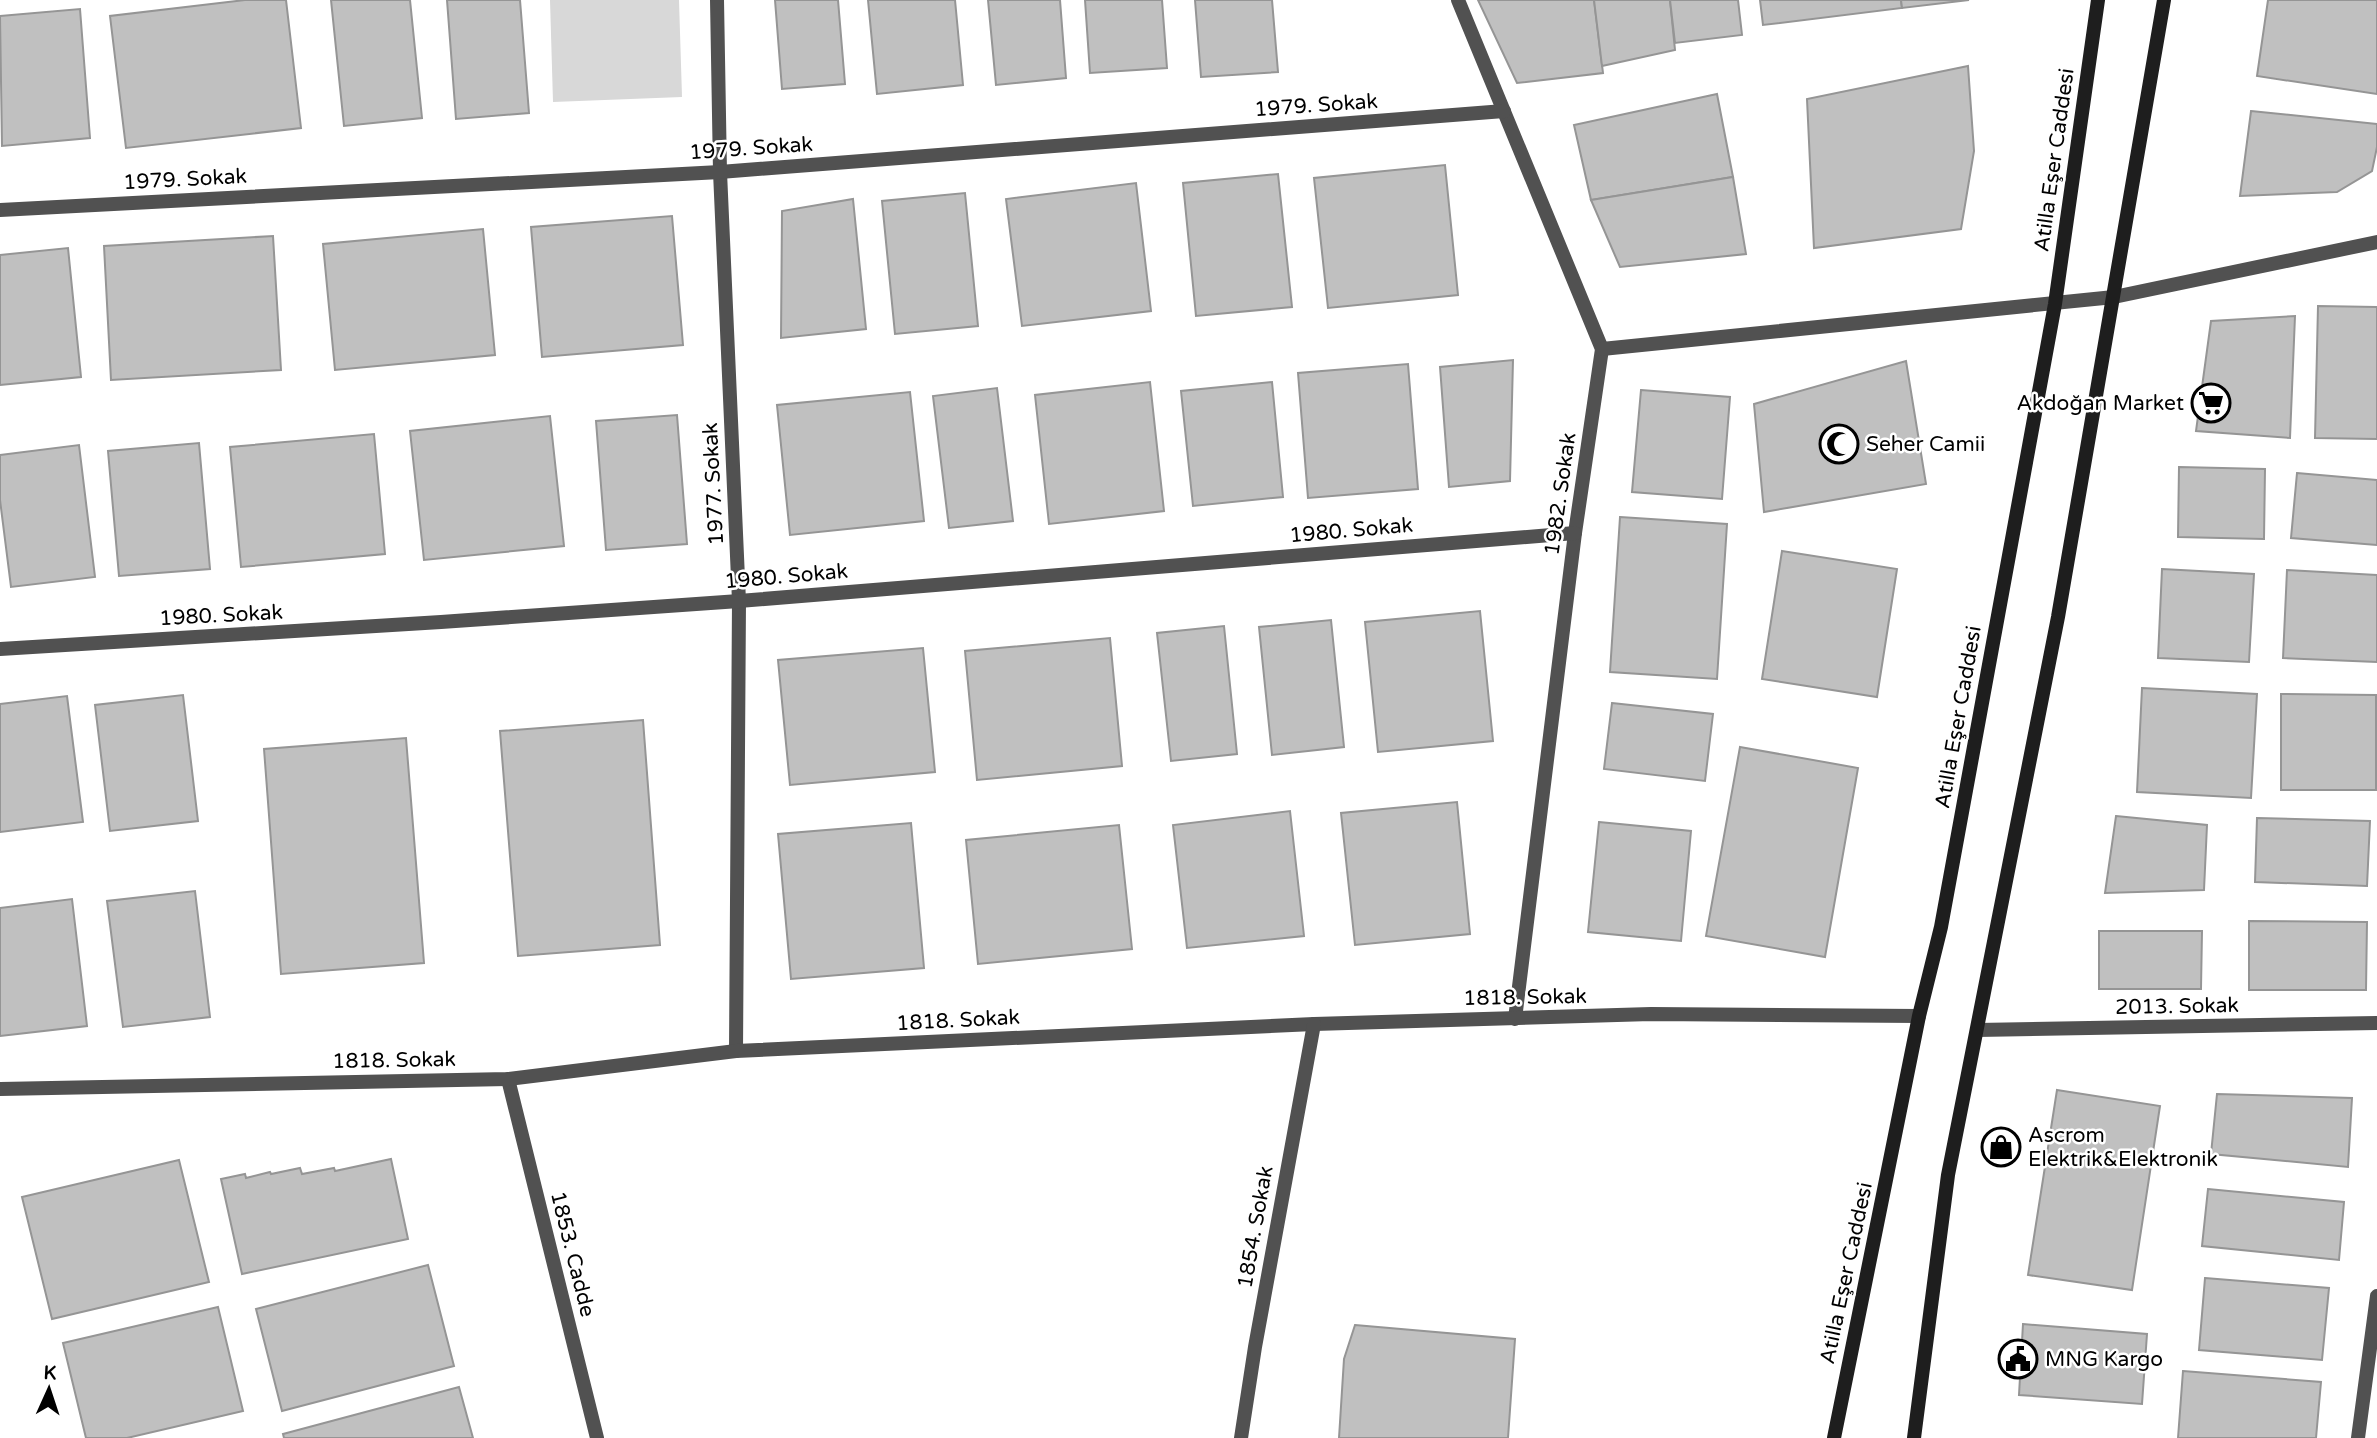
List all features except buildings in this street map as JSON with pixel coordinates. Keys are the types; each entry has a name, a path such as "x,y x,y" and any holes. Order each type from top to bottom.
{"main road":[{"name":"Atilla Eşer Caddesi","path":"1833,1438 1919,1016 1941,927 2054,304 2098,0"},
{"path":"1913,1438 1948,1175 2058,617 2164,0"}],"street":[{"name":"1977. Sokak","path":"717,0 720,172 739,601 736,1051"},
{"path":"1458,0 1602,349 2114,297 2377,242"},
{"name":"1979. Sokak","path":"0,210 720,172 1504,111"},
{"name":"1982. Sokak","path":"1516,1019 1575,533 1602,349"},
{"name":"1980. Sokak","path":"0,649 739,601 1575,533"},
{"name":"1818. Sokak","path":"0,1089 508,1079 736,1051 1314,1024 1651,1014 1919,1016"},
{"name":"2013. Sokak","path":"1977,1030 2377,1023"},
{"name":"1854. Sokak","path":"1241,1438 1255,1346 1314,1024"},
{"name":"1853. Cadde","path":"508,1079 597,1438"},
{"path":"2358,1438 2377,1296"}],"shaded area":[{"path":"550,0 679,0 682,97 553,102"}],"place":[{"name":"Akdoğan Market","path":"2211,403"},
{"name":"Seher Camii","path":"1839,444"},
{"name":"Ascrom Elektrik&Elektronik","path":"2001,1147"},
{"name":"MNG Kargo","path":"2018,1359"}]}
